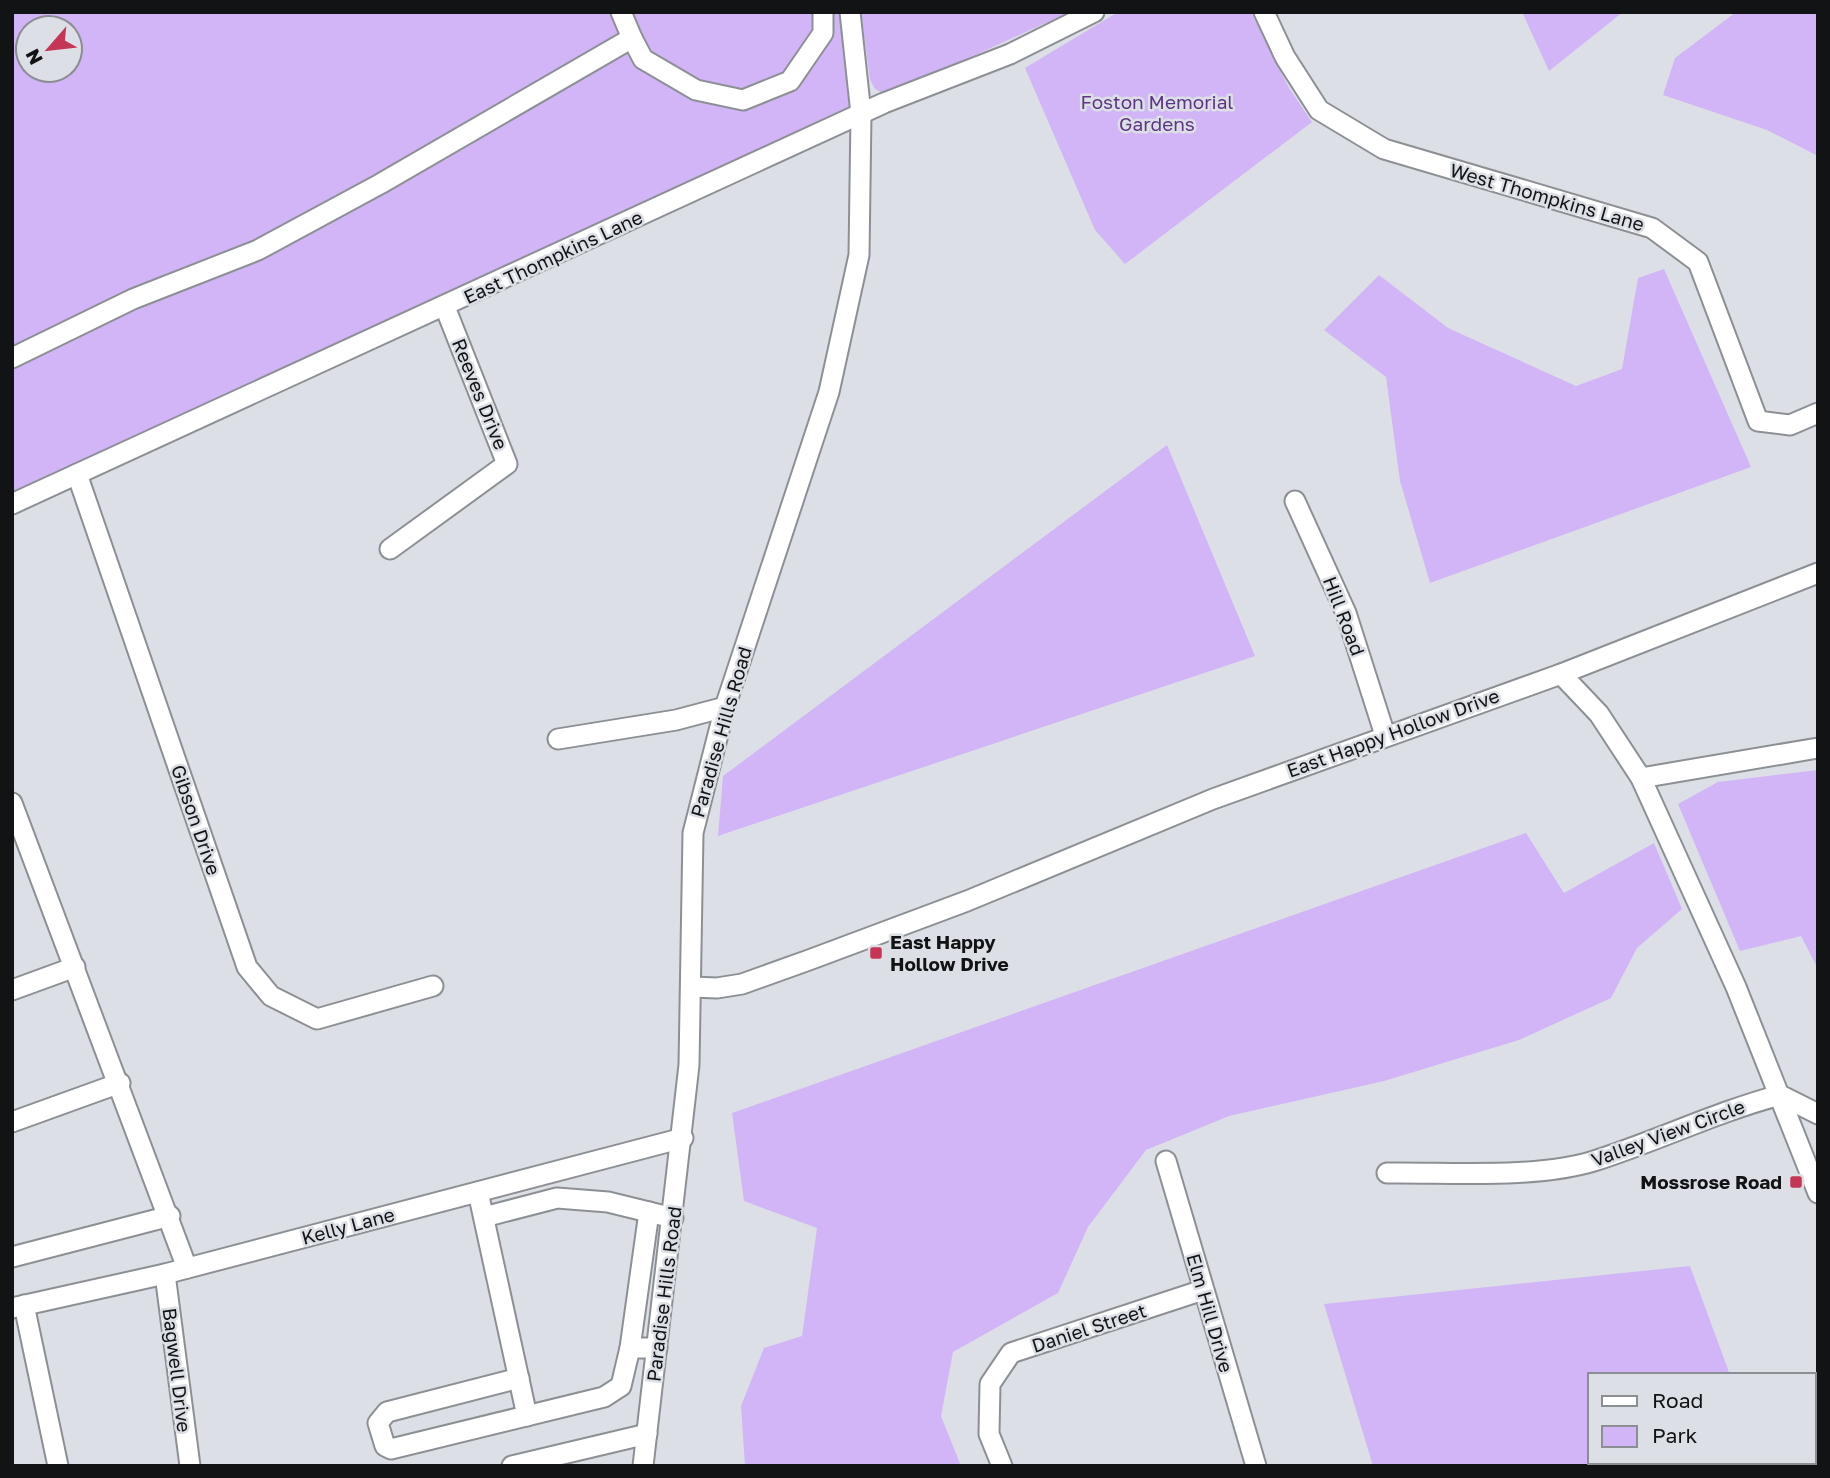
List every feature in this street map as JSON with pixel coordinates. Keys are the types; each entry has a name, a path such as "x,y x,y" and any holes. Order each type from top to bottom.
{"street":[{"path":"621,12 643,59 696,90 743,100 790,81 823,33 823,12"},
{"name":"Paradise Hills Road","path":"643,1466 683,1138 692,987 693,833 725,707 829,392 859,256 861,114 850,12"},
{"name":"East Thompkins Lane","path":"12,504 861,114 1010,54 1094,12"},
{"name":"West Thompkins Lane","path":"1264,12 1285,57 1319,110 1384,149 1652,228 1698,262 1758,421 1790,425 1818,413"},
{"path":"12,358 133,299 258,250 380,184 632,38"},
{"name":"Reeves Drive","path":"390,549 507,464 445,307"},
{"name":"Gibson Drive","path":"77,474 247,967 271,996 317,1019 433,986"},
{"name":"Hill Road","path":"1295,501 1346,613 1385,735"},
{"name":"East Happy Hollow Drive","path":"692,987 717,988 742,984 821,956 967,901 1213,799 1561,674 1818,573"},
{"path":"1561,674 1599,714 1641,778 1736,987 1818,1193"},
{"path":"558,739 676,720 725,707"},
{"path":"1641,778 1818,748"},
{"path":"12,803 120,1083 187,1268"},
{"path":"12,990 75,967"},
{"path":"12,1122 120,1083"},
{"path":"1780,1095 1818,1114"},
{"name":"Valley View Circle","path":"1387,1173 1529,1170 1592,1161 1729,1109 1780,1095"},
{"name":"Kelly Lane","path":"18,1306 165,1274 683,1138"},
{"name":"Elm Hill Drive","path":"1166,1161 1256,1466"},
{"path":"478,1192 527,1416"},
{"path":"484,1217 556,1198 608,1202 673,1218"},
{"path":"519,1378 387,1412 379,1423 385,1446 391,1448 615,1392 621,1386 629,1348 649,1212"},
{"path":"12,1257 170,1216"},
{"name":"Bagwell Drive","path":"165,1274 190,1466"},
{"path":"641,1275 666,1278"},
{"name":"Daniel Street","path":"1002,1466 989,1434 990,1384 1011,1353 1203,1290"},
{"path":"18,1306 58,1466"},
{"path":"629,1348 657,1348"},
{"path":"512,1466 647,1434"}],"green space":[{"path":"12,12 839,12 849,107 12,497"},
{"path":"861,12 1070,12 887,95 875,89 870,80"},
{"name":"Foston Memorial Gardens","path":"1118,12 1251,12 1289,88 1312,122 1125,264 1095,230 1025,68"},
{"path":"1522,12 1623,12 1549,71"},
{"path":"1736,12 1818,12 1818,156 1767,130 1663,95 1675,58"},
{"path":"1664,269 1751,467 1430,583 1400,481 1386,377 1324,330 1379,275 1448,328 1576,386 1622,369 1638,278"},
{"path":"1167,445 1255,656 718,836 723,776"},
{"path":"1818,770 1818,969 1801,936 1740,951 1678,804 1718,782"},
{"path":"1526,833 1564,893 1654,843 1682,909 1637,948 1611,998 1519,1040 1384,1081 1229,1116 1146,1150 1088,1227 1058,1293 953,1352 941,1416 961,1466 745,1466 741,1406 764,1348 802,1336 817,1228 744,1201 732,1113"},
{"path":"1690,1266 1729,1373 1588,1373 1588,1464 1764,1466 1373,1466 1324,1304"}],"place":[{"name":"East Happy Hollow Drive","path":"876,953"},
{"name":"Mossrose Road","path":"1796,1182"}]}
